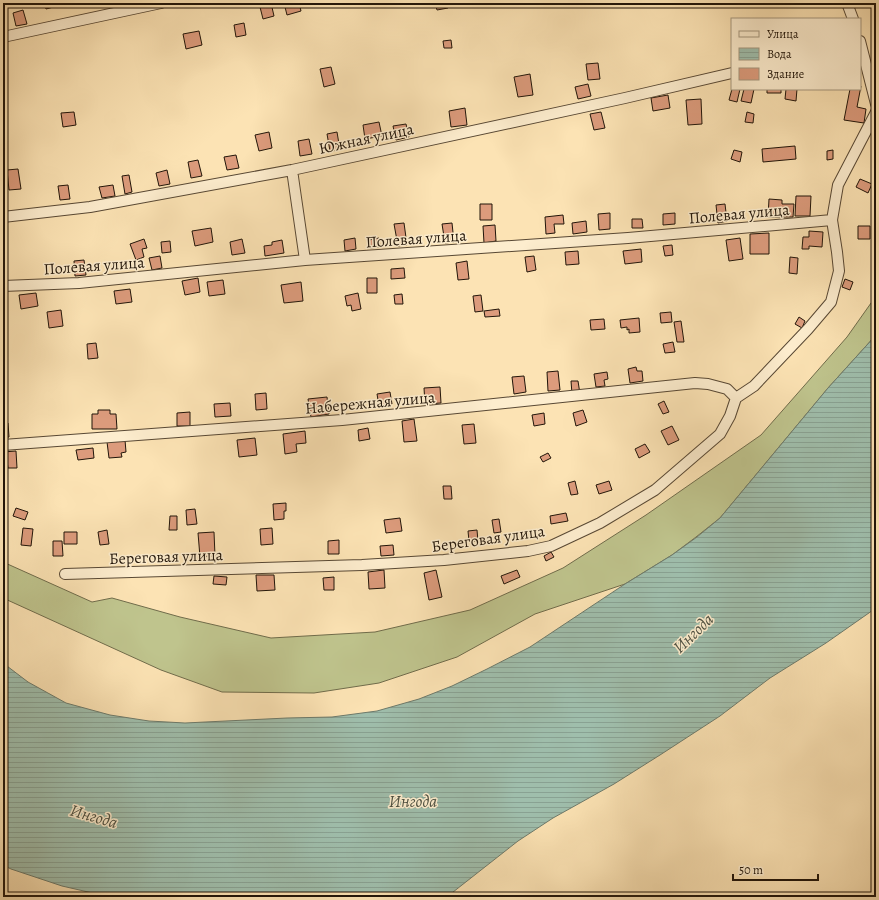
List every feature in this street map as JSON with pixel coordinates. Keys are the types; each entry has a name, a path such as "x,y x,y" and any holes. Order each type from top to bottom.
{"street":[{"path":"3,37 161,3"},
{"path":"847,3 853,18"},
{"path":"861,46 876,104"},
{"name":"Южная улица","path":"3,217 90,206 292,170 617,100 731,73"},
{"path":"736,398 754,386 808,329 831,302 839,271 838,252 832,220 838,185 876,112"},
{"path":"292,170 305,260"},
{"name":"Полевая улица","path":"3,286 79,283 305,260 628,238 832,220"},
{"name":"Набережная улица","path":"3,445 342,420 695,383 708,384 726,389 736,398"},
{"name":"Береговая улица","path":"65,574 377,564 444,560 528,551 551,546 600,523 655,490 720,434 730,416 736,398"}],"green space":[{"path":"876,296 876,335 828,388 720,518 672,555 625,584 535,614 457,657 379,683 314,693 222,692 161,670 3,598 3,562 92,602 112,598 180,617 271,638 375,632 470,610 563,568 646,515 761,435 847,337"}],"water":[{"name":"Ингода","path":"876,335 876,608 826,643 770,678 720,716 614,784 553,818 518,841 448,896 110,897 62,886 3,865 3,663 28,682 66,703 110,715 149,721 185,723 332,717 377,711 419,699 452,686 530,647 625,584 672,555 697,537 720,518 828,388"}],"building":[{"path":"44,3 61,3 61,5 46,9"},
{"path":"259,3 271,3 274,16 263,19"},
{"path":"284,3 299,3 301,11 287,15"},
{"path":"435,3 447,3 448,8 437,10"},
{"path":"494,3 509,3 509,6 494,7"},
{"path":"714,3 725,3 724,7 714,7"},
{"path":"23,10 27,24 16,26 13,13"},
{"path":"244,23 246,35 236,37 234,25"},
{"path":"199,31 202,45 186,49 183,34"},
{"path":"451,40 452,48 444,48 443,41"},
{"path":"598,63 600,79 588,80 586,64"},
{"path":"331,67 335,84 324,87 320,69"},
{"path":"530,74 533,95 518,97 514,77"},
{"path":"588,84 591,96 578,99 575,87"},
{"path":"732,90 740,90 737,102 729,100"},
{"path":"744,90 754,90 751,103 741,101"},
{"path":"767,90 781,90 781,93 767,93"},
{"path":"786,90 797,90 796,101 785,99"},
{"path":"850,90 860,90 857,107 866,109 864,123 844,120"},
{"path":"668,95 670,108 653,111 651,98"},
{"path":"701,99 702,124 688,125 686,100"},
{"path":"465,108 467,125 451,127 449,111"},
{"path":"74,112 76,125 63,127 61,113"},
{"path":"601,112 605,128 594,130 590,114"},
{"path":"747,112 754,114 753,123 745,122"},
{"path":"379,122 382,136 365,139 363,125"},
{"path":"406,124 409,137 396,140 393,126"},
{"path":"269,132 272,148 259,151 255,135"},
{"path":"337,132 340,150 330,151 327,134"},
{"path":"309,139 312,154 300,156 298,141"},
{"path":"795,146 796,159 763,162 762,149"},
{"path":"734,150 742,152 740,162 731,159"},
{"path":"833,150 833,159 827,160 827,151"},
{"path":"236,155 239,168 227,170 224,157"},
{"path":"198,160 202,176 191,178 188,162"},
{"path":"18,169 21,189 9,190 7,170"},
{"path":"167,170 170,184 159,186 156,173"},
{"path":"129,175 132,192 125,194 122,176"},
{"path":"860,179 872,184 868,193 856,187"},
{"path":"68,185 70,199 60,200 58,186"},
{"path":"113,185 115,196 102,198 99,187"},
{"path":"796,196 811,196 810,216 795,216"},
{"path":"769,199 782,200 782,204 794,204 793,217 768,217"},
{"path":"480,204 492,204 492,220 480,220"},
{"path":"725,204 727,221 718,223 716,205"},
{"path":"610,213 610,229 599,230 598,214"},
{"path":"675,213 675,224 663,225 663,214"},
{"path":"563,215 564,224 554,224 555,233 546,234 545,217"},
{"path":"632,219 642,219 643,228 632,228"},
{"path":"586,221 587,232 573,234 572,223"},
{"path":"404,223 407,245 398,246 394,224"},
{"path":"452,223 454,242 445,243 442,224"},
{"path":"495,225 496,241 484,243 483,226"},
{"path":"858,226 870,226 870,239 858,239"},
{"path":"211,228 213,242 195,246 192,231"},
{"path":"809,231 823,232 822,247 809,246 809,249 802,249 803,237 809,237"},
{"path":"769,233 769,254 750,254 750,234"},
{"path":"355,238 356,249 345,251 344,240"},
{"path":"379,238 380,247 370,248 369,240"},
{"path":"740,238 743,259 729,261 726,240"},
{"path":"144,239 147,248 142,249 144,257 136,260 130,244"},
{"path":"242,239 245,253 232,255 230,242"},
{"path":"282,240 284,253 265,256 264,246 272,245 272,242"},
{"path":"170,241 171,252 162,253 161,242"},
{"path":"672,245 673,255 665,256 663,246"},
{"path":"641,249 642,262 625,264 623,251"},
{"path":"578,251 579,264 566,265 565,252"},
{"path":"160,256 162,268 152,270 149,258"},
{"path":"534,256 536,270 527,272 525,257"},
{"path":"790,257 798,258 797,274 789,273"},
{"path":"84,260 86,275 75,276 74,261"},
{"path":"467,261 469,279 458,280 456,263"},
{"path":"404,268 405,278 391,279 391,269"},
{"path":"198,278 200,292 185,295 182,281"},
{"path":"367,278 377,278 377,293 367,293"},
{"path":"845,279 853,282 850,290 842,287"},
{"path":"223,280 225,294 209,296 207,282"},
{"path":"301,282 303,301 284,303 281,285"},
{"path":"130,289 132,302 116,304 114,291"},
{"path":"36,293 38,306 21,309 19,295"},
{"path":"358,293 361,309 352,311 351,305 347,306 345,296"},
{"path":"402,294 403,304 395,304 394,295"},
{"path":"481,295 483,311 475,312 473,296"},
{"path":"499,309 500,316 485,317 484,311"},
{"path":"61,310 63,326 49,328 47,312"},
{"path":"671,312 672,322 661,323 660,313"},
{"path":"799,317 805,321 802,328 795,324"},
{"path":"639,318 640,332 629,333 629,329 627,330 627,327 621,328 620,320"},
{"path":"604,319 605,329 591,330 590,320"},
{"path":"681,321 684,342 677,342 674,322"},
{"path":"673,342 675,352 665,353 663,344"},
{"path":"96,343 98,358 88,359 87,344"},
{"path":"636,367 637,371 642,371 643,381 630,383 628,369"},
{"path":"558,371 560,390 548,391 547,372"},
{"path":"607,372 608,379 604,380 605,386 596,387 594,374"},
{"path":"524,376 526,392 514,394 512,377"},
{"path":"571,381 578,381 580,394 572,394"},
{"path":"440,387 441,403 425,404 424,388"},
{"path":"390,392 392,404 379,406 377,394"},
{"path":"266,393 267,409 256,410 255,394"},
{"path":"327,397 329,414 311,417 308,399"},
{"path":"664,401 669,412 663,414 658,404"},
{"path":"230,403 231,416 215,417 214,404"},
{"path":"98,410 110,410 110,414 116,414 117,429 92,429 92,414 98,414"},
{"path":"583,410 587,422 576,426 573,413"},
{"path":"190,412 190,426 177,426 177,413"},
{"path":"544,413 545,424 534,426 532,415"},
{"path":"414,419 417,441 404,442 402,421"},
{"path":"3,423 8,423 9,437 3,438"},
{"path":"474,424 476,443 464,444 462,425"},
{"path":"672,426 679,440 668,445 661,431"},
{"path":"368,428 370,439 359,441 358,430"},
{"path":"305,431 306,443 296,444 297,452 285,454 283,434"},
{"path":"255,438 257,455 239,457 237,440"},
{"path":"125,440 126,452 121,453 122,457 109,458 107,442"},
{"path":"645,444 650,452 639,458 635,449"},
{"path":"93,448 94,458 78,460 76,450"},
{"path":"16,451 17,468 8,468 7,461 3,462 3,452"},
{"path":"548,453 551,458 543,462 540,457"},
{"path":"575,481 578,494 571,495 568,483"},
{"path":"609,481 612,490 599,494 596,485"},
{"path":"443,486 451,486 452,499 444,499"},
{"path":"286,503 284,519 274,520 273,504"},
{"path":"16,508 28,512 25,520 13,516"},
{"path":"195,509 197,524 187,525 186,510"},
{"path":"566,513 568,521 551,524 550,516"},
{"path":"170,516 177,516 177,530 169,530"},
{"path":"400,518 402,531 386,533 384,520"},
{"path":"499,519 501,532 494,533 492,520"},
{"path":"23,528 33,529 31,546 21,545"},
{"path":"272,528 273,544 261,545 260,529"},
{"path":"107,530 109,544 100,545 98,532"},
{"path":"477,530 478,541 469,541 468,531"},
{"path":"64,532 77,532 77,544 64,544"},
{"path":"214,532 215,556 200,557 198,533"},
{"path":"339,540 339,554 328,554 328,541"},
{"path":"53,541 62,541 63,556 53,556"},
{"path":"393,545 394,555 381,556 380,546"},
{"path":"551,552 554,557 546,561 544,556"},
{"path":"384,570 385,588 369,589 368,572"},
{"path":"436,570 442,597 429,600 424,573"},
{"path":"517,570 520,577 504,584 501,576"},
{"path":"256,575 274,575 275,590 257,591"},
{"path":"214,576 227,577 226,585 213,584"},
{"path":"334,577 334,590 324,590 323,578"}]}
